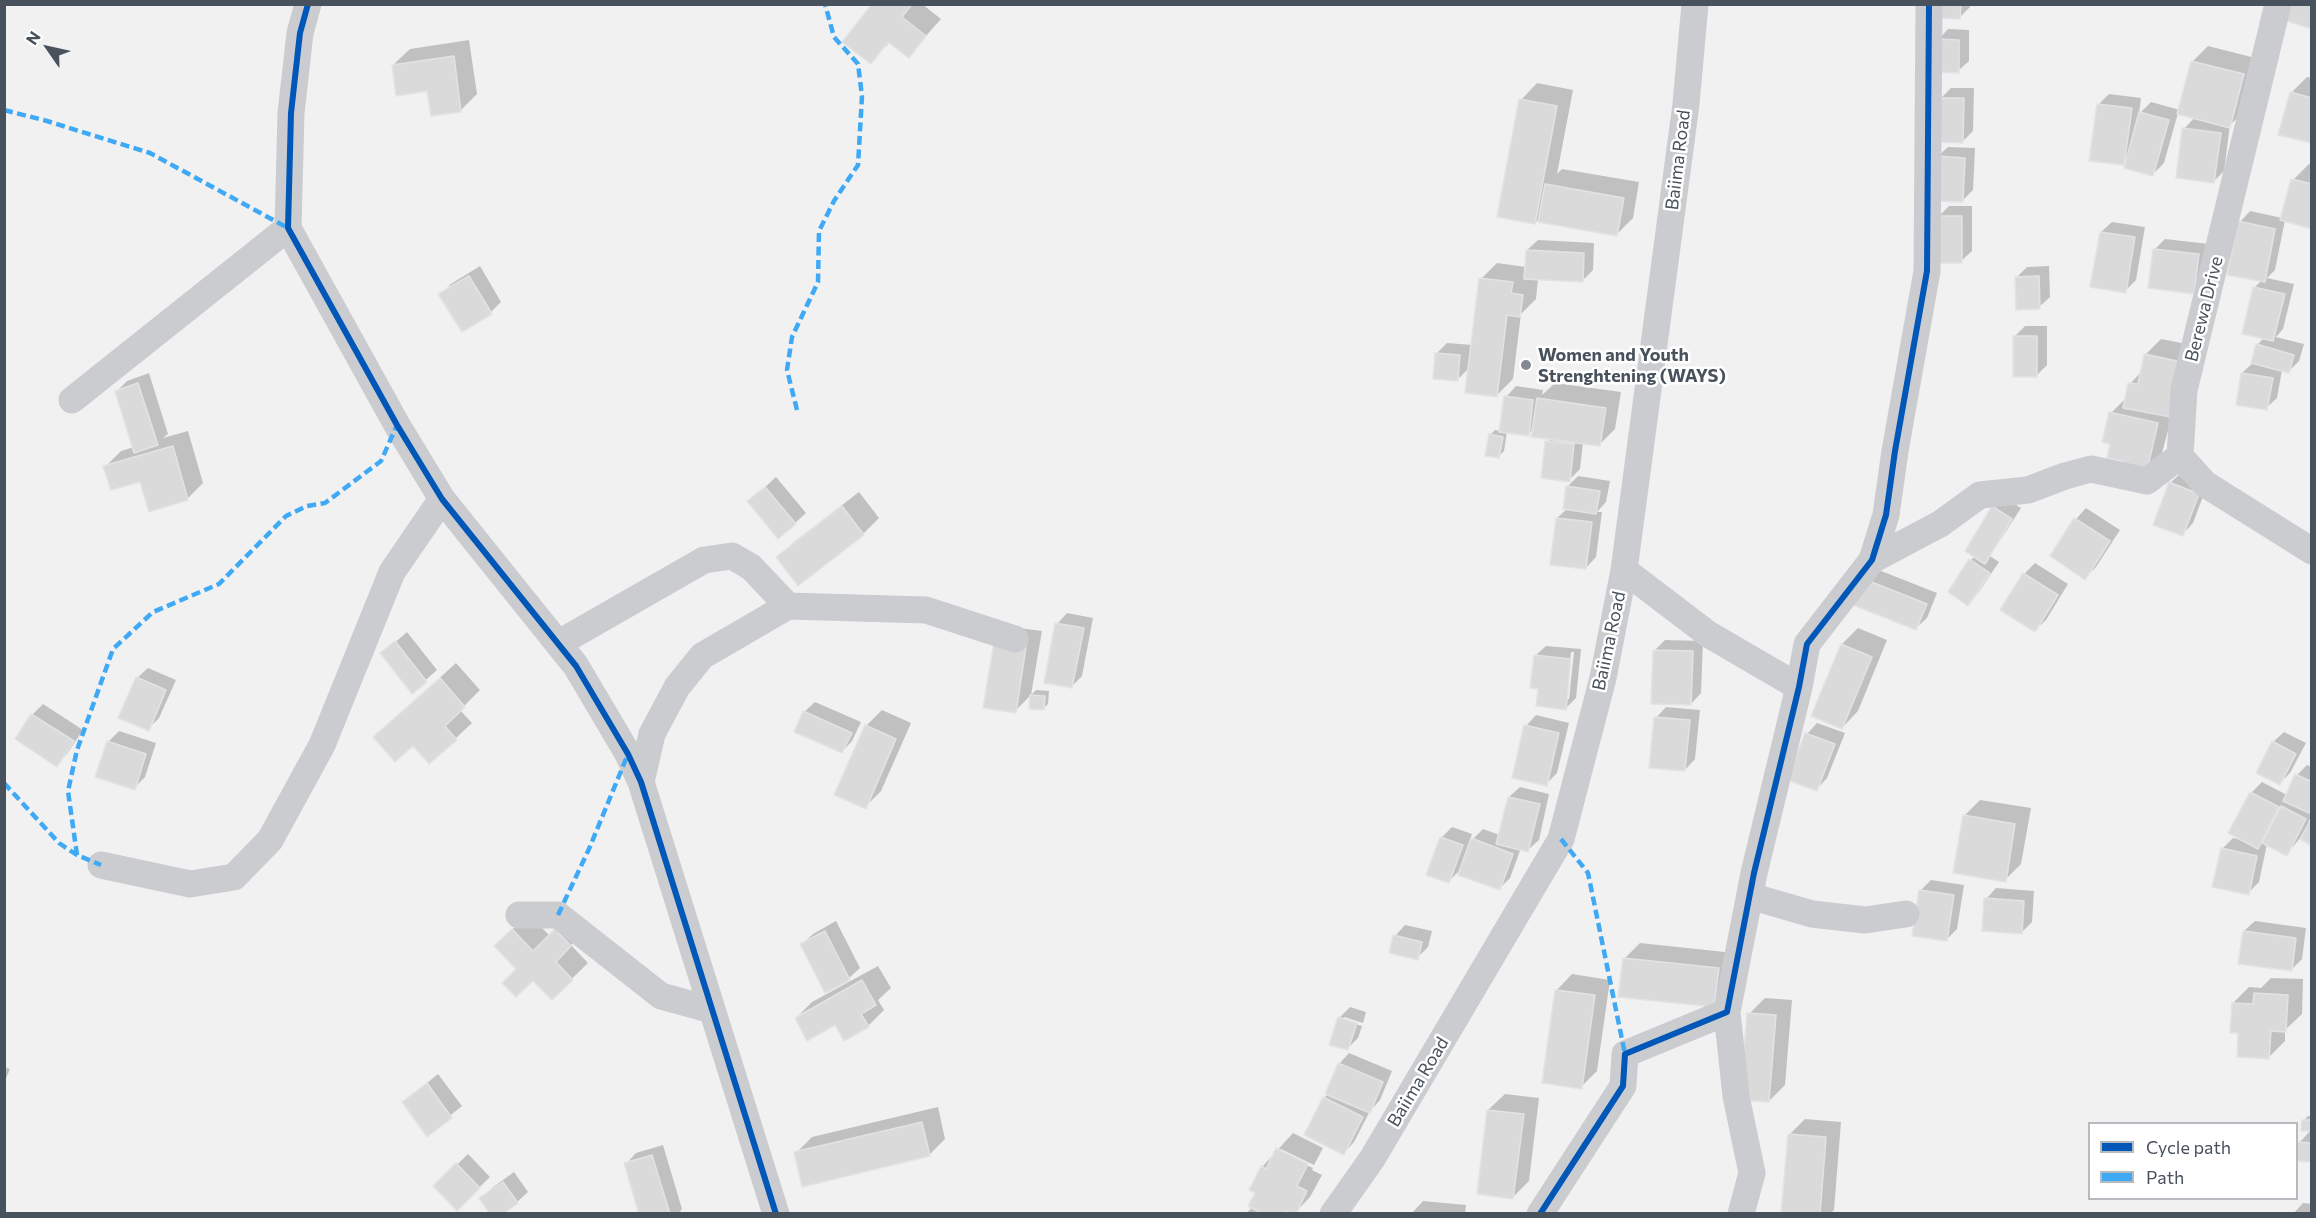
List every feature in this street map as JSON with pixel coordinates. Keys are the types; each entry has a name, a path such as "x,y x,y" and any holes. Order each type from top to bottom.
{"street":[{"path":"308,4 300,33 291,113 288,228 397,425 442,499 576,666 628,754 641,782 776,1214"},
{"name":"Baiima Road","path":"1333,1214 1372,1159 1561,839 1603,678 1624,570 1686,104 1695,4"},
{"path":"1741,1214 1752,1173 1736,1096 1727,1012 1754,873 1799,687 1807,644 1872,560 1886,515 1927,271 1929,4"},
{"name":"Berewa Drive","path":"2180,456 2184,390 2278,4"},
{"path":"72,400 288,228"},
{"path":"1872,560 1940,524 1980,495 2028,490 2091,469 2147,481 2180,456 2205,484 2312,551"},
{"path":"101,865 190,884 234,877 270,840 322,745 392,572 442,499"},
{"path":"559,644 704,560 732,556 751,567 788,606"},
{"path":"1624,570 1708,634 1799,687"},
{"path":"641,782 652,734 676,687 702,656 788,606 926,610 1015,639"},
{"path":"1750,897 1812,914 1865,920 1906,915"},
{"path":"519,915 558,915 661,996 712,1010"},
{"path":"1540,1214 1623,1086 1625,1054 1727,1012"}],"building":[{"path":"872,4 912,4 902,17 926,36 909,58 888,42 871,64 842,42"},
{"path":"1936,4 1961,4 1960,19 1936,18"},
{"path":"2290,4 2312,4 2312,29 2284,20"},
{"path":"1936,39 1959,40 1959,73 1935,72"},
{"path":"454,56 461,112 431,116 427,91 396,96 392,65"},
{"path":"2191,61 2244,74 2230,128 2177,114"},
{"path":"2290,92 2312,98 2312,143 2278,135"},
{"path":"1939,98 1964,98 1963,143 1939,142"},
{"path":"1519,99 1557,106 1535,224 1497,217"},
{"path":"2097,104 2132,108 2124,165 2089,161"},
{"path":"2139,112 2169,120 2153,176 2124,168"},
{"path":"2182,128 2221,133 2214,183 2176,178"},
{"path":"1936,156 1965,158 1963,202 1934,201"},
{"path":"2291,179 2312,184 2312,229 2280,220"},
{"path":"1545,184 1624,198 1617,236 1538,222"},
{"path":"1937,216 1962,216 1962,263 1937,263"},
{"path":"2238,221 2275,229 2265,282 2227,275"},
{"path":"2100,232 2135,237 2126,293 2090,287"},
{"path":"2153,249 2199,254 2194,294 2148,288"},
{"path":"1526,250 1584,253 1583,282 1524,279"},
{"path":"469,276 492,314 462,332 438,294"},
{"path":"2039,276 2040,309 2016,310 2015,277"},
{"path":"1479,278 1513,282 1511,293 1523,295 1520,317 1507,315 1497,397 1465,393"},
{"path":"2253,287 2285,294 2273,341 2242,334"},
{"path":"2013,336 2037,336 2037,377 2013,377"},
{"path":"2256,344 2294,355 2289,373 2251,363"},
{"path":"1435,353 1460,355 1458,381 1433,379"},
{"path":"2144,354 2182,362 2171,417 2123,408 2128,383 2138,384"},
{"path":"2241,373 2273,378 2267,410 2236,405"},
{"path":"138,383 158,445 134,453 115,391"},
{"path":"1504,396 1533,400 1529,436 1499,432"},
{"path":"1537,398 1606,408 1600,446 1531,437"},
{"path":"2109,412 2158,423 2146,475 2121,469 2122,461 2107,458 2110,444 2102,442"},
{"path":"1489,434 1503,437 1499,458 1485,456"},
{"path":"1545,441 1574,444 1570,482 1541,478"},
{"path":"173,446 188,500 149,512 140,482 111,490 103,466"},
{"path":"2169,482 2199,494 2183,536 2153,525"},
{"path":"1566,486 1600,491 1596,514 1563,509"},
{"path":"765,487 796,524 778,539 747,501"},
{"path":"842,506 864,535 798,586 776,557"},
{"path":"1992,506 2012,519 1985,564 1965,551"},
{"path":"1556,518 1592,522 1586,569 1550,565"},
{"path":"2074,518 2110,541 2085,580 2050,556"},
{"path":"1969,559 1990,573 1968,606 1948,592"},
{"path":"2023,573 2058,595 2035,632 2000,610"},
{"path":"1864,579 1927,604 1916,630 1853,605"},
{"path":"1055,623 1084,628 1072,688 1044,683"},
{"path":"395,641 427,682 412,694 380,653"},
{"path":"994,642 1026,647 1016,713 983,708"},
{"path":"1841,644 1872,657 1842,729 1811,716"},
{"path":"1653,650 1693,651 1691,705 1651,704"},
{"path":"1534,655 1571,659 1566,710 1536,706 1538,689 1530,688"},
{"path":"136,677 166,690 149,731 118,718"},
{"path":"440,678 465,707 445,726 457,740 429,764 413,746 395,762 373,737"},
{"path":"1030,695 1045,696 1044,710 1029,709"},
{"path":"803,711 852,733 842,753 794,732"},
{"path":"31,714 74,741 57,767 15,739"},
{"path":"1654,717 1690,720 1685,771 1649,768"},
{"path":"865,725 896,739 866,809 834,795"},
{"path":"1524,725 1559,733 1547,786 1512,778"},
{"path":"1805,733 1835,744 1817,791 1787,780"},
{"path":"107,741 146,754 135,790 95,777"},
{"path":"2272,741 2296,754 2280,785 2256,773"},
{"path":"2295,774 2312,782 2312,808 2309,813 2283,801"},
{"path":"2250,792 2279,807 2258,849 2228,833"},
{"path":"1508,797 1540,804 1528,852 1496,844"},
{"path":"2281,806 2306,819 2287,856 2262,843"},
{"path":"1963,815 2015,824 2006,882 1953,873"},
{"path":"2312,818 2312,846 2300,839"},
{"path":"1440,837 1463,845 1449,883 1426,875"},
{"path":"1471,838 1513,854 1500,890 1458,875"},
{"path":"2221,848 2257,856 2249,895 2212,887"},
{"path":"1919,890 1954,895 1947,941 1912,936"},
{"path":"1984,898 2024,901 2022,934 1982,931"},
{"path":"512,929 533,951 555,929 571,946 556,962 573,980 552,1000 533,981 516,997 502,983 516,969 494,946"},
{"path":"825,931 850,980 825,993 800,944"},
{"path":"2243,931 2296,938 2292,971 2238,964"},
{"path":"1393,935 1422,942 1418,960 1389,953"},
{"path":"1623,958 1719,968 1714,1007 1618,997"},
{"path":"862,980 876,1005 861,1014 869,1027 844,1041 835,1025 807,1041 795,1018"},
{"path":"1555,990 1595,995 1582,1089 1542,1083"},
{"path":"2254,993 2288,995 2286,1032 2271,1031 2269,1059 2237,1057 2238,1033 2230,1033 2232,1003 2253,1004"},
{"path":"1747,1013 1776,1015 1769,1102 1740,1100"},
{"path":"1338,1017 1357,1023 1348,1050 1329,1045"},
{"path":"1338,1063 1383,1082 1370,1113 1325,1094"},
{"path":"427,1083 452,1118 427,1137 402,1102"},
{"path":"1323,1097 1363,1117 1344,1155 1304,1135"},
{"path":"1487,1110 1524,1114 1513,1199 1477,1194"},
{"path":"2302,1120 2312,1120 2312,1131 2301,1131"},
{"path":"922,1122 930,1156 802,1187 794,1152"},
{"path":"1788,1134 1826,1137 1820,1214 1781,1214"},
{"path":"2298,1142 2312,1143 2312,1162 2298,1161"},
{"path":"1276,1148 1308,1164 1297,1186 1307,1191 1296,1214 1286,1211 1285,1214 1263,1214 1248,1206 1255,1193 1249,1190 1261,1166 1266,1169"},
{"path":"652,1155 670,1214 639,1214 624,1163"},
{"path":"456,1163 480,1188 457,1211 433,1186"},
{"path":"503,1182 518,1203 503,1214 490,1214 479,1198"}],"marked path":[{"path":"797,410 787,370 792,337 818,282 819,231 834,201 858,165 862,96 858,64 834,37 825,4"},
{"path":"4,110 150,153 288,228"},
{"path":"77,855 68,791 77,750 113,649 153,612 219,584 286,516 307,506 325,503 381,461 397,425"},
{"path":"558,915 589,849 628,754"},
{"path":"4,783 59,843 77,855 101,865"},
{"path":"1561,839 1588,873 1625,1054"}],"cycle path":[{"path":"308,4 300,33 291,113 288,228 397,425 442,499 576,666 628,754 641,782 776,1214"},
{"path":"1540,1214 1623,1086 1625,1054 1727,1012 1754,873 1799,687 1807,644 1872,560 1886,515 1927,271 1929,4"}],"place":[{"name":"Women and Youth Strenghtening (WAYS)","path":"1526,365"}]}
